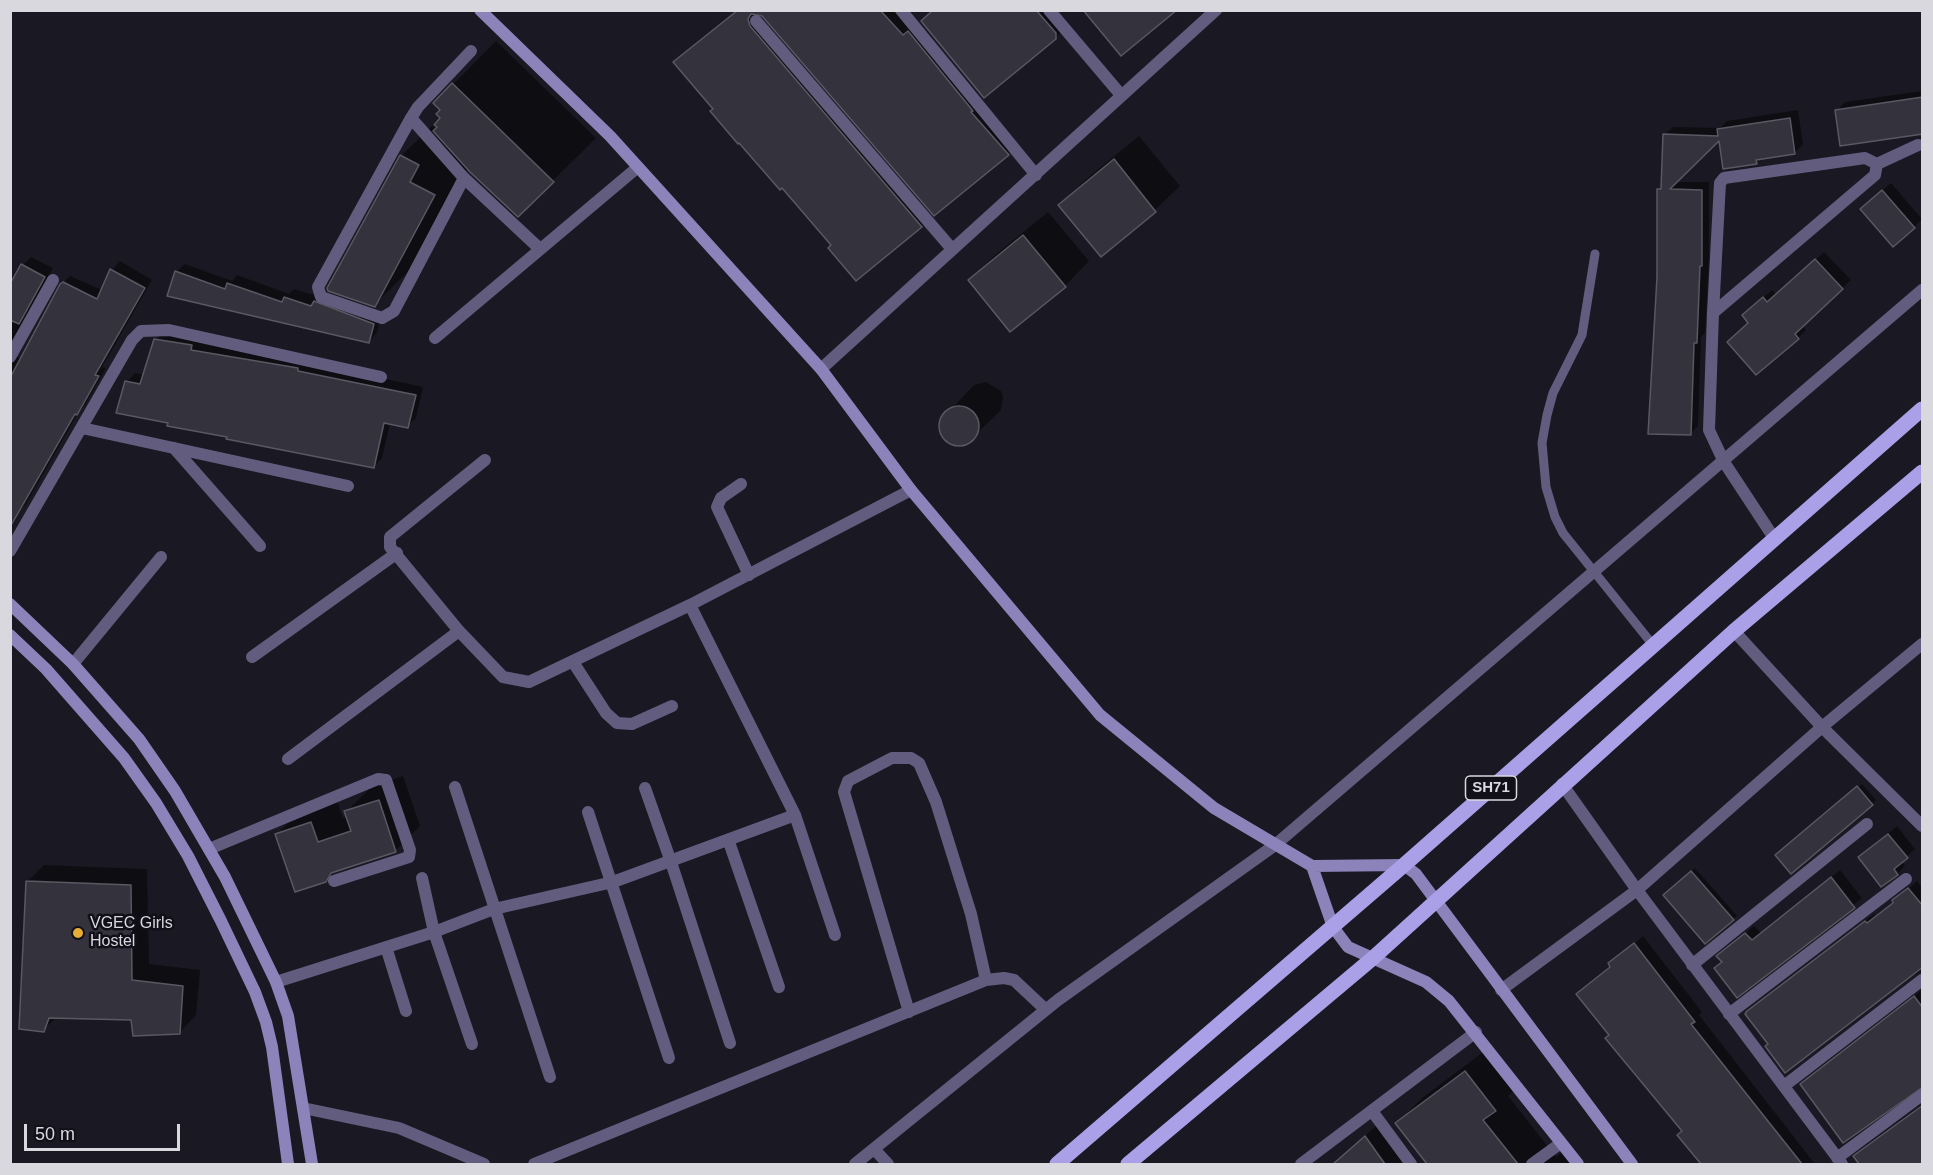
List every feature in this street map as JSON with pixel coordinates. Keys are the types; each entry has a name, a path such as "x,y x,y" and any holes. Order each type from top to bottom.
{"main road":[{"name":"SH71","path":"1057,1164 1333,927 1923,409"},
{"name":"SH71","path":"1128,1164 1373,958 1562,784 1734,631 1923,472"}],"street":[{"path":"480,10 610,136 820,369 911,490 1100,715 1214,808 1312,866 1404,865 1416,874 1632,1164"},
{"path":"901,10 1036,175"},
{"path":"1049,10 1121,94"},
{"path":"820,369 1036,175 1209,12"},
{"path":"756,21 952,249"},
{"path":"464,178 394,311 382,318 321,297 318,287 411,118 418,107 471,51"},
{"path":"411,118 428,141 464,178 540,249"},
{"path":"1877,164 1918,145"},
{"path":"1774,538 1724,462 1711,434 1709,424 1713,313 1722,180 1865,158 1877,164"},
{"path":"1713,313 1875,175 1877,164"},
{"path":"435,338 638,167"},
{"path":"10,357 53,280"},
{"path":"855,1164 1046,1010 1275,845 1923,290"},
{"path":"10,551 132,340 141,331 169,330 381,377"},
{"path":"82,428 348,486"},
{"path":"174,448 260,546"},
{"path":"485,460 394,531 390,537 390,547 459,631 503,677 515,681 530,682 573,662 749,575 911,490"},
{"path":"741,484 721,498 717,507 749,575"},
{"path":"252,657 397,554"},
{"path":"73,664 161,557"},
{"path":"10,604 73,664 139,739 175,791 209,849 247,920 276,982 288,1016 312,1164"},
{"path":"690,605 795,815 835,935"},
{"path":"288,759 459,631"},
{"path":"1734,631 1822,727 1923,826"},
{"path":"10,635 46,669 111,742 156,803 222,921 255,992 266,1022 272,1047 288,1164"},
{"path":"1501,990 1637,890 1822,727 1923,644"},
{"path":"573,662 606,713 617,723 632,724 672,706"},
{"path":"909,1012 844,792 848,781 892,758 911,758 919,763 932,792 971,914 986,980"},
{"path":"209,849 378,779 386,780 410,850 408,857 334,880"},
{"path":"1562,784 1692,965 1840,1161 1923,1095"},
{"path":"455,787 550,1077"},
{"path":"645,788 672,862 730,1043"},
{"path":"156,803 175,791"},
{"path":"588,812 613,882 669,1058"},
{"path":"276,982 434,932 494,909 613,882 729,842 795,815"},
{"path":"1692,965 1867,824"},
{"path":"729,842 779,987"},
{"path":"1312,866 1333,927 1348,947 1426,982 1449,1001 1476,1032 1578,1164"},
{"path":"422,878 434,932 472,1044"},
{"path":"1729,1014 1906,879"},
{"path":"386,947 406,1011"},
{"path":"534,1164 986,980 1004,978 1014,980 1046,1010"},
{"path":"1784,1086 1923,980"},
{"path":"266,1022 288,1016"},
{"path":"1301,1164 1476,1032"},
{"path":"303,1108 399,1128 484,1164"},
{"path":"1372,1111 1411,1164"},
{"path":"1532,1164 1561,1143"},
{"path":"874,1149 888,1164"}],"lane":[{"path":"1595,254 1582,335 1553,393 1542,443 1546,487 1555,517 1563,533 1653,645"}],"building":[{"path":"738,10 880,10 903,35 908,31 973,111 971,112 1009,155 934,216 762,16 751,14 748,19 750,26 922,227 856,281 828,248 831,245 782,188 780,190 738,144 710,111 713,109 673,62"},
{"path":"933,10 1036,10 1056,33 1056,39 984,98 921,21"},
{"path":"1083,10 1177,10 1121,56"},
{"path":"452,83 554,182 518,217 470,172 433,131 437,127 434,125 440,118 436,114 440,110 433,103"},
{"path":"1923,97 1923,134 1840,146 1835,110"},
{"path":"1790,118 1795,154 1756,160 1757,164 1723,169 1719,141 1670,189 1702,190 1702,266 1700,266 1697,343 1694,343 1691,435 1648,434 1657,277 1657,189 1661,189 1663,134 1718,136 1717,129"},
{"path":"400,155 419,165 410,182 435,195 375,307 328,291 327,288"},
{"path":"1114,159 1156,212 1101,257 1058,205"},
{"path":"1882,190 1915,228 1893,247 1860,209"},
{"path":"1023,235 1066,287 1010,332 968,280"},
{"path":"1815,259 1843,289 1795,334 1799,339 1756,375 1727,342 1748,323 1742,315 1763,297 1767,302"},
{"path":"21,264 45,277 19,324 10,320 10,284"},
{"path":"110,269 145,288 95,375 99,376 77,415 75,414 10,527 11,376 60,284 63,282 97,299"},
{"path":"175,271 225,289 227,283 282,302 284,297 311,306 314,301 374,324 369,343 167,296"},
{"path":"154,339 192,345 191,350 298,368 298,371 416,395 408,428 384,423 374,468 226,439 227,437 167,426 168,423 116,413 125,381 140,384"},
{"path":"959,406 967,407 973,412 978,418 978,434 973,440 967,445 959,446 951,445 945,440 940,434 939,426 940,418 945,412 951,407"},
{"path":"1857,786 1873,805 1791,874 1775,855"},
{"path":"379,800 396,852 331,873 326,882 295,892 275,834 311,822 318,842 351,831 344,811"},
{"path":"1888,834 1908,858 1894,869 1898,875 1881,887 1858,857"},
{"path":"1691,871 1734,920 1705,944 1663,895"},
{"path":"1831,877 1855,908 1737,998 1714,968 1722,962 1716,956 1745,933 1752,940"},
{"name":"VGEC Girls Hostel","path":"26,881 131,885 132,980 183,986 180,1034 133,1036 131,1020 49,1018 44,1032 19,1029"},
{"path":"1908,888 1923,906 1923,967 1785,1073 1765,1046 1768,1044 1745,1014 1865,921 1867,923 1893,903 1892,900"},
{"path":"1634,943 1695,1022 1691,1024 1802,1164 1701,1164 1677,1135 1682,1131 1605,1038 1609,1035 1576,994 1610,967 1608,963"},
{"path":"1914,996 1923,1008 1923,1087 1843,1143 1800,1084"},
{"path":"1465,1071 1496,1111 1483,1120 1518,1164 1427,1164 1395,1123"},
{"path":"1923,1105 1923,1164 1859,1164 1853,1156"},
{"path":"1365,1136 1385,1164 1333,1164"}],"place":[{"name":"VGEC Girls Hostel","path":"78,933"}]}
